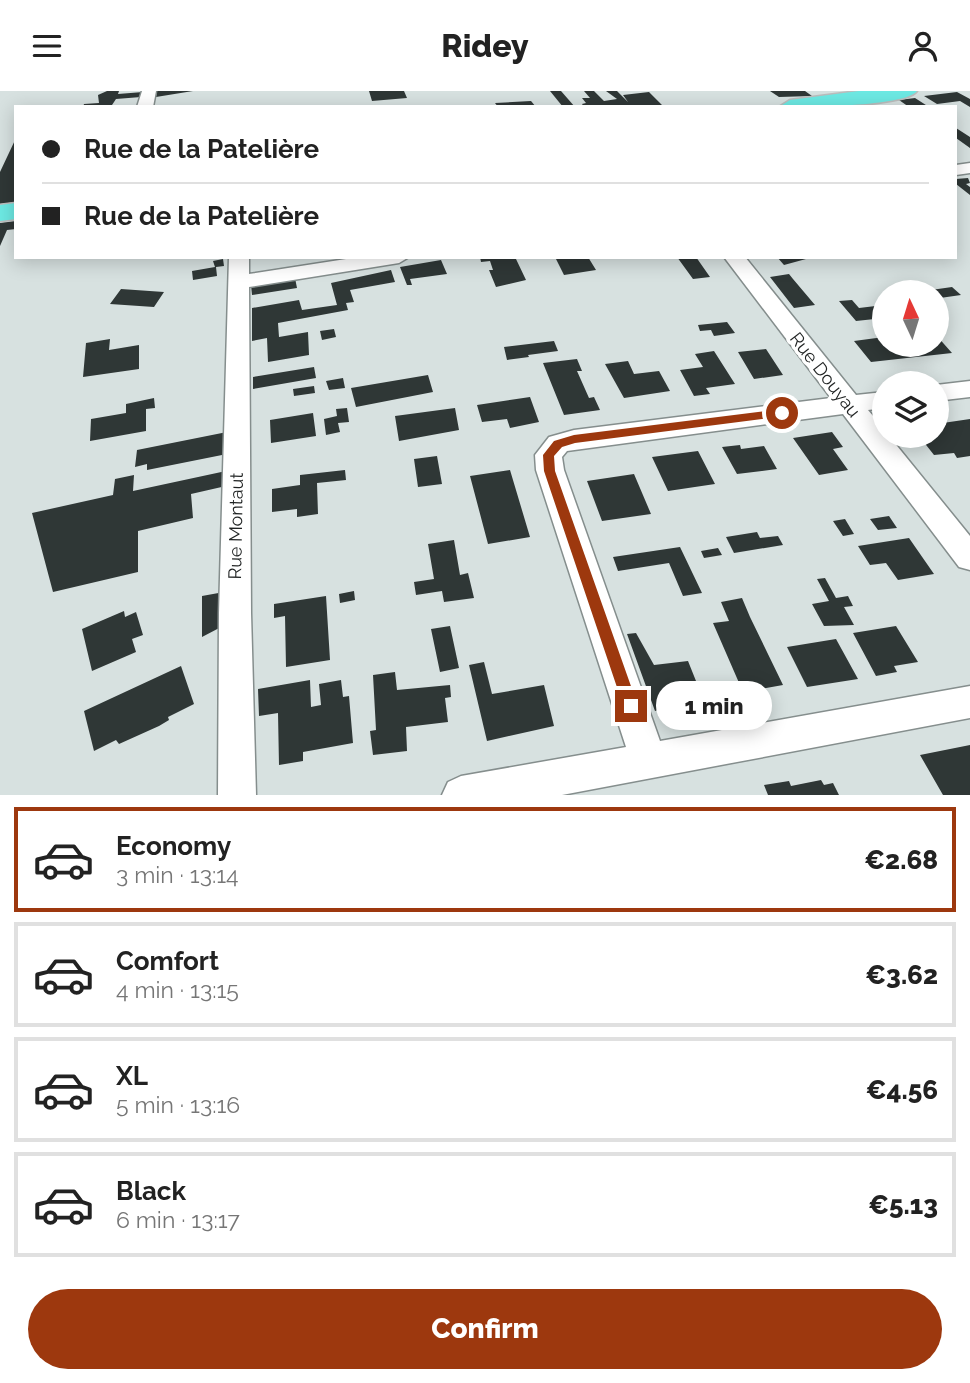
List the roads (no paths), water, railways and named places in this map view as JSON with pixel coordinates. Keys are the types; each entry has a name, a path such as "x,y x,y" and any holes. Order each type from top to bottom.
{"main road":[{"path":"804,105 906,91"}],"street":[{"path":"240,270 375,259"},
{"name":"Rue Douyau","path":"736,259 970,558"},
{"name":"Rue Montaut","path":"237,795 234,613 240,270"},
{"path":"949,391 970,389"},
{"path":"649,760 550,471 548,455 558,444 574,439 872,402"},
{"path":"461,795 970,702"}]}
